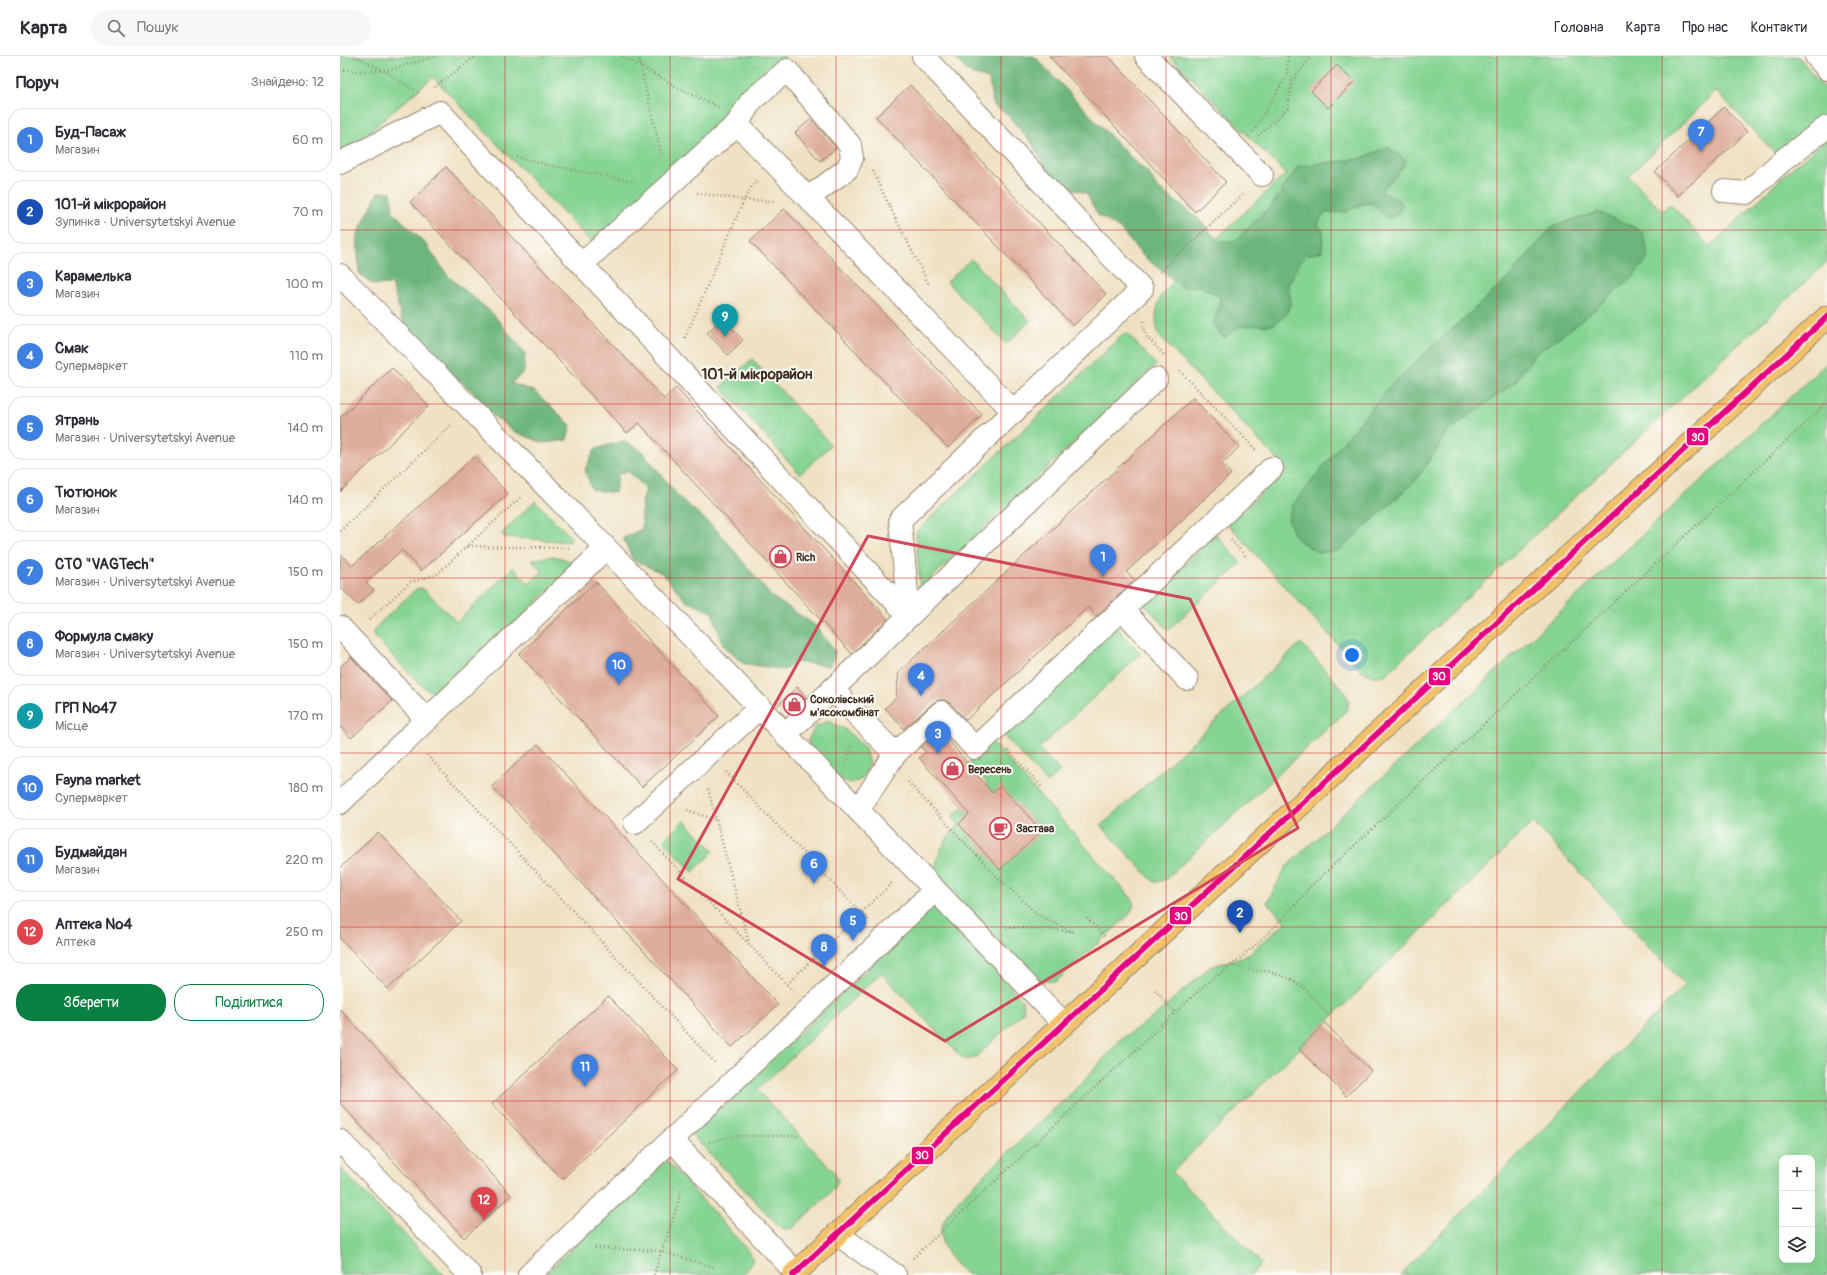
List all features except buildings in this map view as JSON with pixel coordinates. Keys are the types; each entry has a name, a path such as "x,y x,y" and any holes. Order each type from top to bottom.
{"main road":[{"path":"794,1274 1827,317"}],"street":[{"path":"909,616 900,520 1142,289 923,56"},
{"path":"1146,56 1262,175"},
{"path":"1816,56 1827,69"},
{"path":"582,264 736,124 751,101 787,70 850,145 852,158 847,169 808,198"},
{"path":"340,164 440,112 909,616"},
{"path":"736,124 1014,412"},
{"path":"1724,191 1747,193 1783,160 1827,128"},
{"path":"340,275 606,548 1064,1024"},
{"path":"785,734 1156,379"},
{"path":"858,810 892,758 941,712 975,748 1272,468"},
{"path":"340,803 606,548"},
{"path":"1122,609 1186,680"},
{"path":"345,632 427,720"},
{"path":"832,689 860,718 892,758"},
{"path":"635,823 759,708"},
{"path":"529,1275 560,1246 680,1149 733,1082 935,890"},
{"path":"340,1141 470,1275"},
{"path":"680,1149 794,1274"},
{"path":"837,1234 895,1275"}],"path":[{"path":"355,56 385,71 423,96 440,112"},
{"path":"340,70 385,71 438,56"},
{"path":"622,56 642,68 719,107 751,101"},
{"path":"638,56 668,186"},
{"path":"1241,153 1288,75 1288,56"},
{"path":"1241,153 1288,108 1292,81 1312,56"},
{"path":"674,363 744,200 769,157"},
{"path":"871,166 882,192 915,255 931,290"},
{"path":"1166,357 1145,334 1142,289 1262,175"},
{"path":"1177,368 1272,468"},
{"path":"913,1259 1175,1012 1208,982 1233,966 1294,907 1310,887 1827,403"},
{"path":"340,531 469,408"},
{"path":"345,632 410,582 436,575 539,480"},
{"path":"468,546 606,548"},
{"path":"838,790 860,718"},
{"path":"991,732 1042,787"},
{"path":"410,736 733,1082"},
{"path":"705,758 861,912 885,938"},
{"path":"705,758 750,945"},
{"path":"892,758 994,874 1037,914 1073,932 1005,926"},
{"path":"635,823 810,1008"},
{"path":"787,984 911,866"},
{"path":"1087,918 1105,937"},
{"path":"1233,966 1255,971 1268,971 1293,980 1304,988 1331,1018"},
{"path":"1155,990 1175,1012"},
{"path":"654,1275 660,1251 678,1207 680,1149 735,1136 800,1136"},
{"path":"560,1246 660,1251 714,1267"}],"highlighted area":[{"path":"868,536 1190,599 1298,828 945,1041 678,879"}],"green space":[{"path":"340,56 786,56 763,71 727,120 592,243 433,77 358,142 340,151"},
{"path":"952,56 1034,56 1135,162 1149,173 1156,187 1196,216 1218,241 1235,241 1274,202 1298,166 1359,159 1388,147 1406,161 1398,174 1380,193 1389,195 1402,204 1399,213 1389,218 1371,203 1362,204 1345,212 1324,213 1317,225 1323,230 1322,251 1307,255 1300,262 1288,285 1291,304 1285,316 1273,325 1240,326 1224,338 1212,324 1219,307 1220,297 1201,286 1182,287 1142,255 1120,229 1098,215 1086,193 1070,188 1048,174 1033,145 1007,114 993,105 989,79 971,74"},
{"path":"1169,56 1798,56 1827,92 1827,117 1775,153 1716,91 1629,176 1662,211 1670,204 1710,247 1791,169 1827,139 1827,262 1386,674 1372,676 1360,669 1228,524 1287,470 1159,336 1156,323 1156,311 1166,289 1217,238 1286,174"},
{"path":"378,192 391,192 393,212 425,243 448,276 492,313 525,353 524,372 511,383 534,391 571,425 567,440 544,443 515,432 491,414 471,390 450,372 430,344 404,327 392,284 373,285 359,273 357,236"},
{"path":"1598,212 1642,231 1649,257 1632,278 1576,325 1535,354 1515,382 1448,431 1417,479 1340,550 1318,553 1296,538 1288,519 1293,505 1391,385 1505,281 1553,226"},
{"path":"971,259 1030,321 1006,344 947,282"},
{"path":"1126,332 1156,365 920,589 916,532"},
{"path":"752,359 831,445 800,474 721,387"},
{"path":"1827,363 1827,1275 1400,1275 1685,985 1533,822 1172,1172 1261,1263 1252,1275 968,1275 957,1266 944,1248 941,1234 945,1219 961,1197 1084,1081 1121,1039 1152,1018 1210,967 1248,955 1286,922 1267,903 1286,867"},
{"path":"623,441 641,450 679,497 717,530 771,596 815,625 835,651 834,660 829,666 796,662 784,670 742,663 723,645 712,612 687,602 662,573 633,560 623,538 642,529 642,504 646,489 628,471 618,474 615,493 592,490 585,470 595,449"},
{"path":"535,501 571,537 570,542 505,537 502,535 503,532"},
{"path":"1216,535 1241,563 1168,630 1143,603"},
{"path":"554,556 573,562 574,566 444,691 433,692 423,687 375,638 373,633 376,627 416,589 421,588 425,590 457,622 513,567 529,584 542,571 531,560"},
{"path":"1116,627 1141,654 1039,748 1060,771 1047,783 1001,733"},
{"path":"1301,643 1344,691 1349,701 1346,711 1166,879 1154,882 1101,826"},
{"path":"829,721 846,730 865,748 869,765 862,779 851,783 838,778 811,753 808,740 815,727"},
{"path":"992,742 1133,900 1133,907 1129,915 1056,981 1041,981 1031,975 935,873 942,847 959,824 952,817 988,784 969,763"},
{"path":"684,820 714,851 693,872 663,841"},
{"path":"934,906 1022,1000 1024,1005 1023,1012 976,1057 966,1060 961,1057 881,973 757,1090 834,1172 838,1180 835,1188 793,1228 784,1229 778,1225 692,1135"},
{"path":"666,1160 751,1254 752,1263 742,1275 544,1275"},
{"path":"340,1168 444,1275 340,1275"}],"transit line":[{"name":"30","path":"793,1275 1827,317"}],"place":[{"name":"СТО \"VAGTech\"","path":"1701,152"},
{"name":"ГРП №47","path":"725,337"},
{"name":"Rich","path":"780,557"},
{"name":"Буд-Пасаж","path":"1103,577"},
{"name":"Fayna market","path":"619,685"},
{"name":"Смак","path":"921,696"},
{"name":"Соколівський м'ясокомбінат","path":"794,705"},
{"name":"Карамелька","path":"938,754"},
{"name":"Вересень","path":"952,769"},
{"name":"Застава","path":"1000,828"},
{"name":"Тютюнок","path":"814,884"},
{"name":"101-й мікрорайон","path":"1240,933"},
{"name":"Ятрань","path":"853,941"},
{"name":"Формула смаку","path":"824,967"},
{"name":"Будмайдан","path":"585,1087"},
{"name":"Аптека №4","path":"484,1220"}],"district":[{"name":"101-й мікрорайон","path":"757,374"}]}
